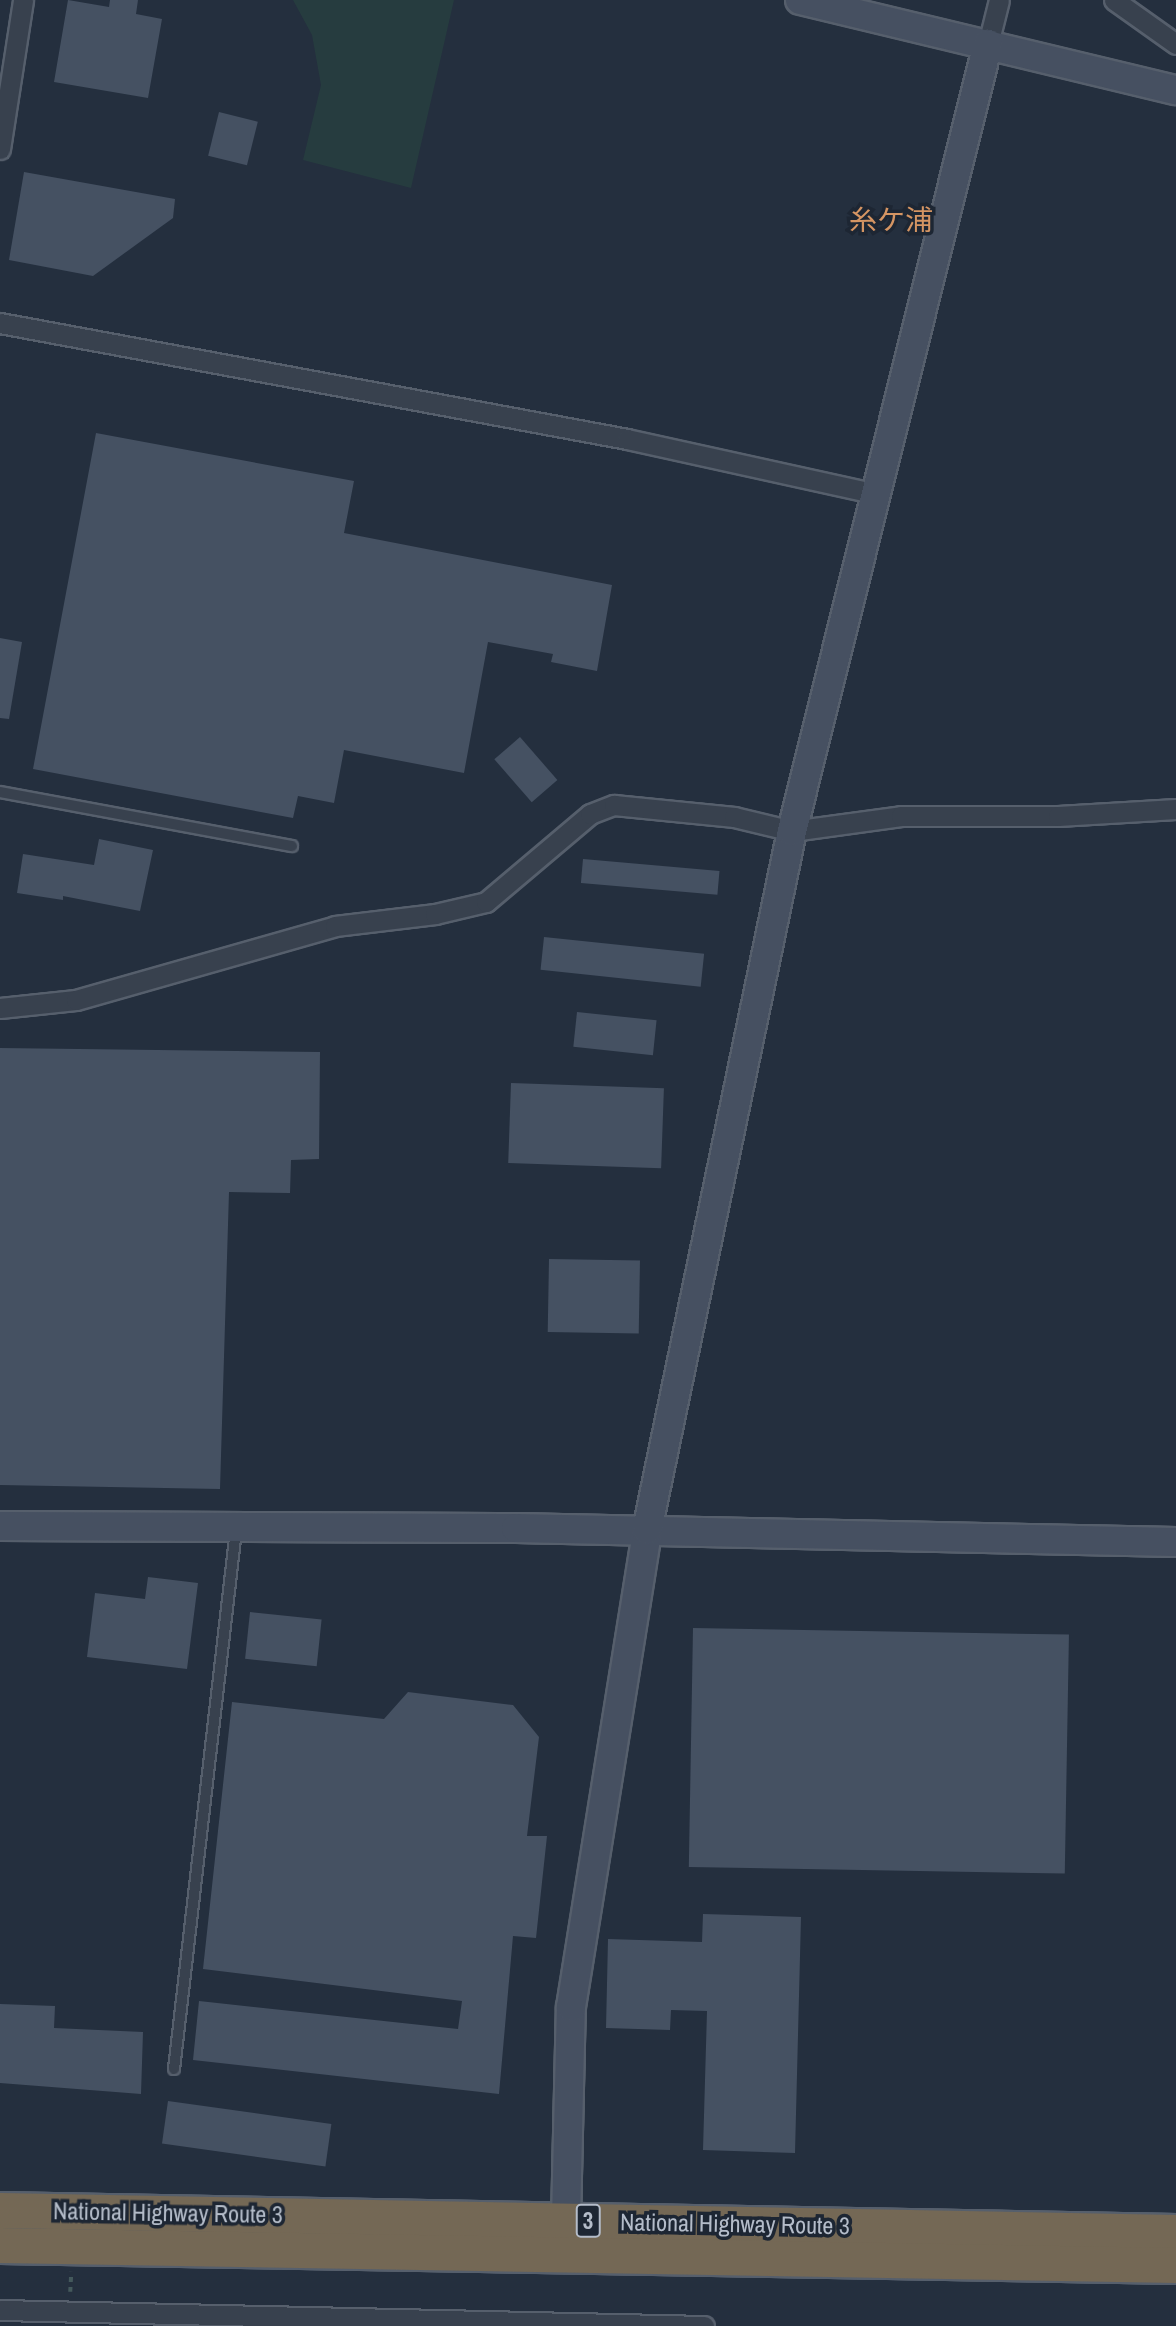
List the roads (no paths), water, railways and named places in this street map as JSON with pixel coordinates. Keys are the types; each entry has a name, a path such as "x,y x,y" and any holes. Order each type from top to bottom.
{"highway":[{"name":"National Highway Route 3","path":"0,2210 1176,2232"},
{"name":"National Highway Route 3","path":"0,2245 1176,2265"}],"street":[{"path":"0,149 23,0"},
{"path":"800,0 1176,88"},
{"path":"566,2221 571,2007 648,1530 792,831 999,0"},
{"path":"1114,0 1176,44"},
{"path":"0,323 626,439 878,494"},
{"path":"0,1008 76,1000 335,926 435,914 485,902 590,814 614,805 734,817 792,831 901,816 1058,816 1176,809"},
{"path":"0,1526 648,1530 1176,1542"},
{"path":"0,2311 69,2312 92,2319 704,2326"}],"lane":[{"path":"0,792 292,846"},
{"path":"174,2069 237,1526"}],"district":[{"name":"糸ケ浦","path":"891,220"}]}
